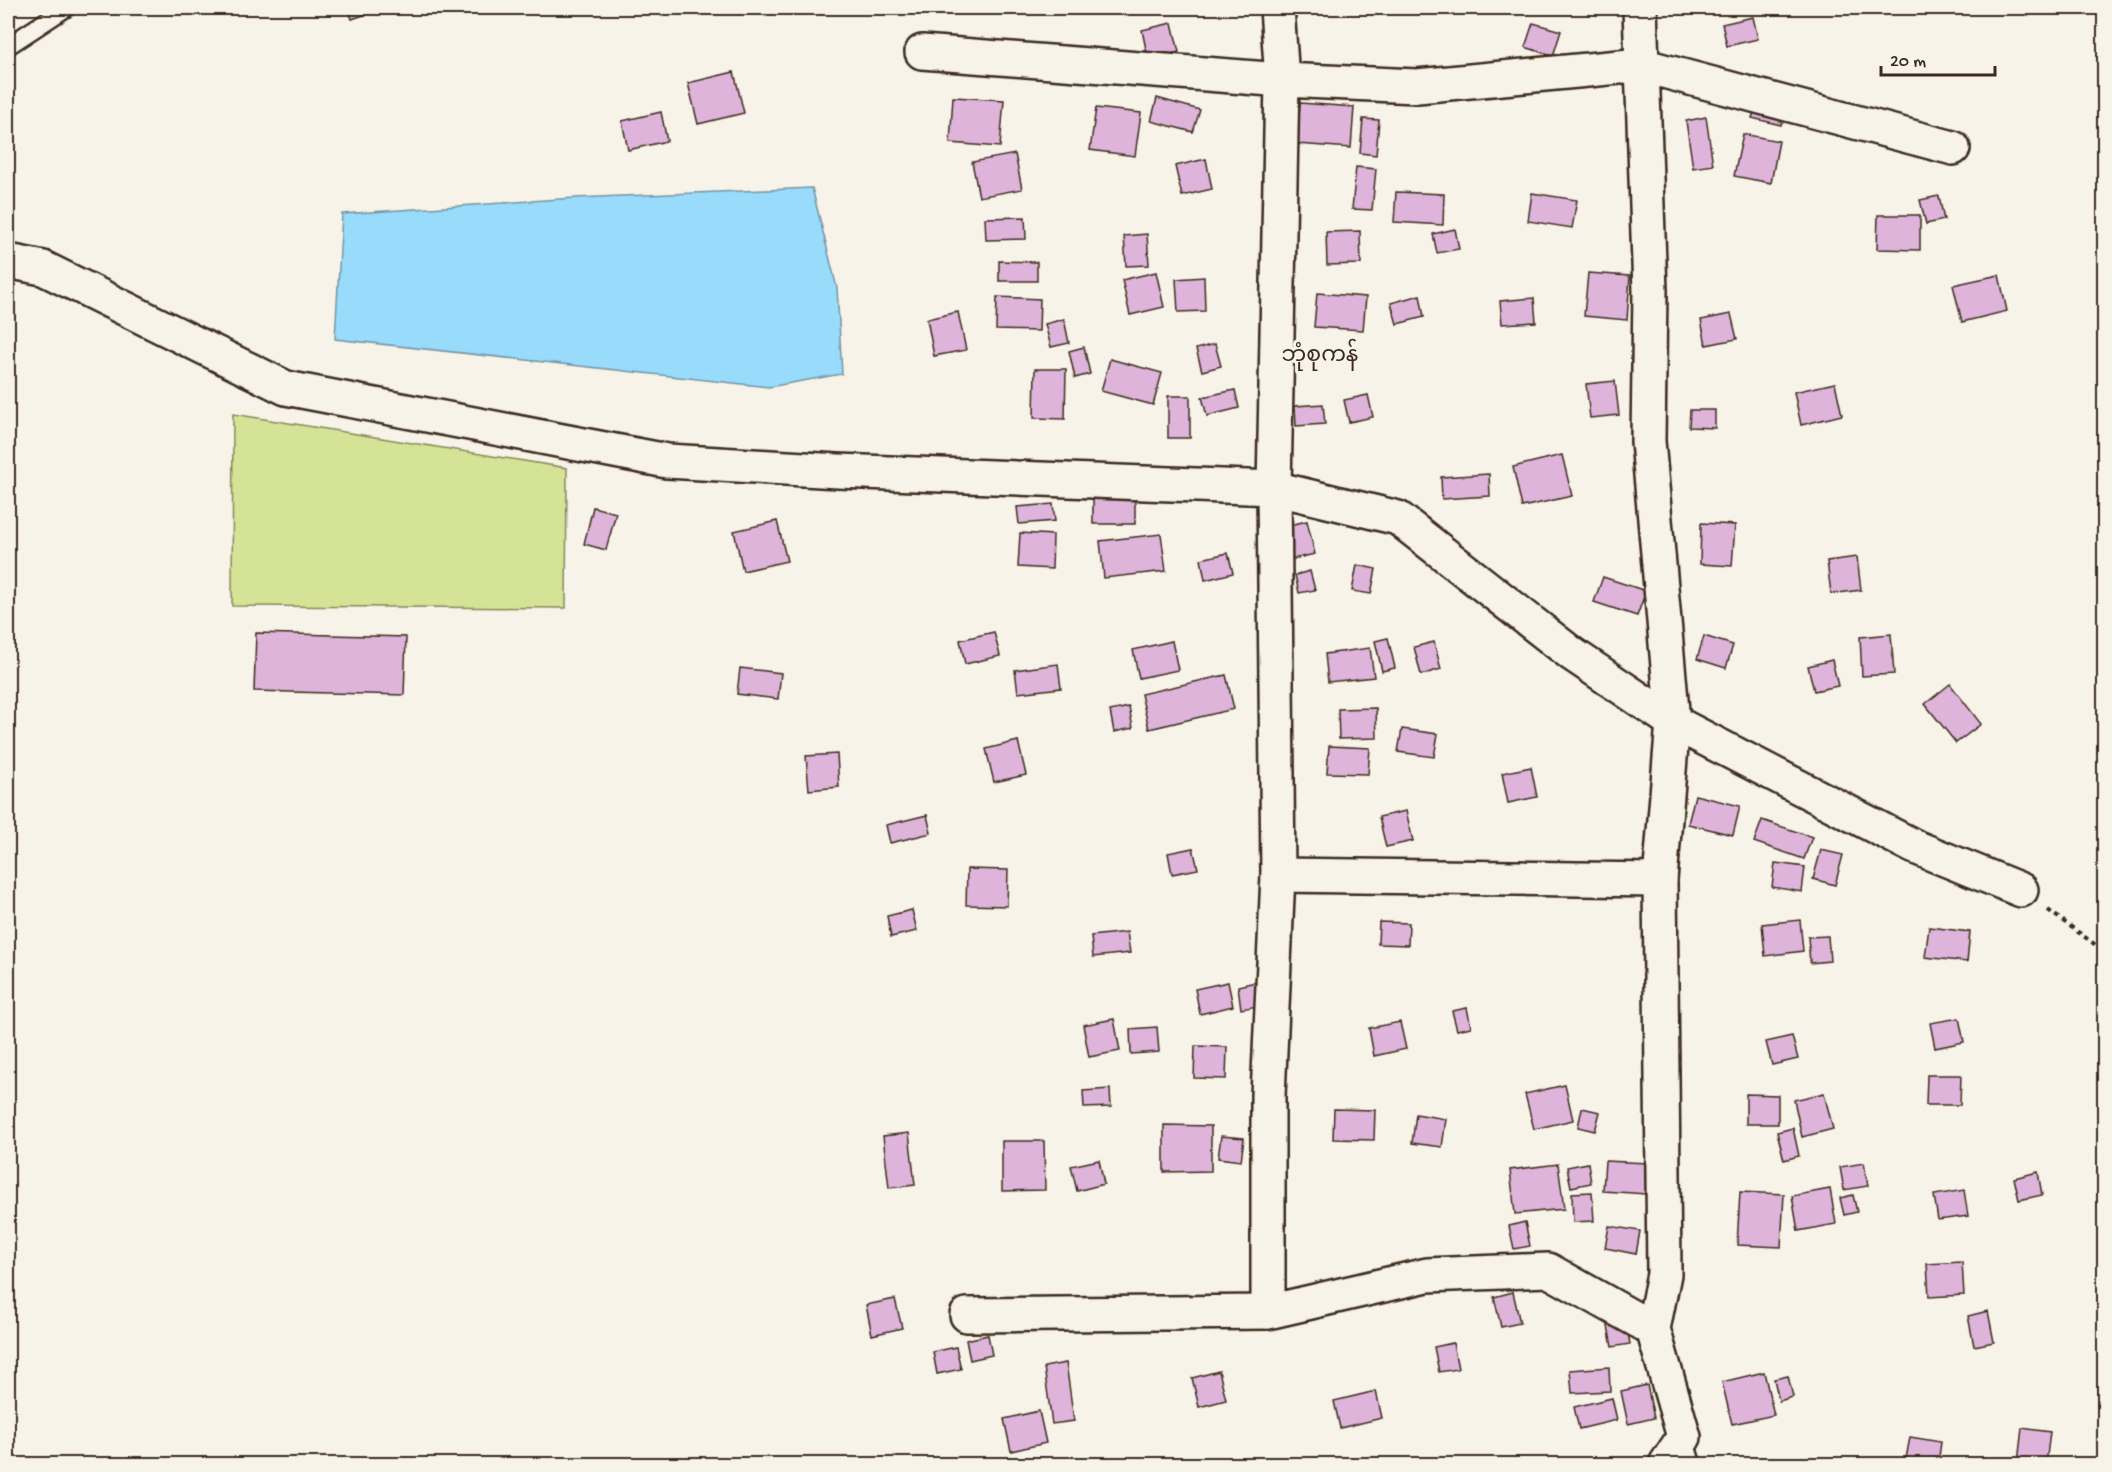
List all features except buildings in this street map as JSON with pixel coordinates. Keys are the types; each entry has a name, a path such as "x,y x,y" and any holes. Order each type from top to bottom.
{"street":[{"path":"1268,1312 1268,1096 1278,875 1274,488 1282,80 1277,8"},
{"path":"1640,8 1650,291 1648,441 1673,722 1660,880 1664,1274 1653,1329 1688,1451 1666,1464"},
{"path":"922,52 1282,80 1417,86 1641,64 1953,148"},
{"path":"8,261 43,268 286,388 667,461 838,471 1274,488 1398,518 1572,654 1673,722 1915,847 2021,890"},
{"path":"1278,875 1660,880"},
{"path":"967,1315 1268,1312 1427,1275 1548,1270 1653,1329"}],"lane":[{"path":"8,46 66,8"}],"path":[{"path":"2021,890 2104,951"}],"green space":[{"path":"233,414 567,468 566,608 232,606"}],"water":[{"path":"812,188 837,288 842,374 769,387 335,339 342,214 575,198"}],"district":[{"name":"ဘုံစုကန်","path":"1320,353"}]}
